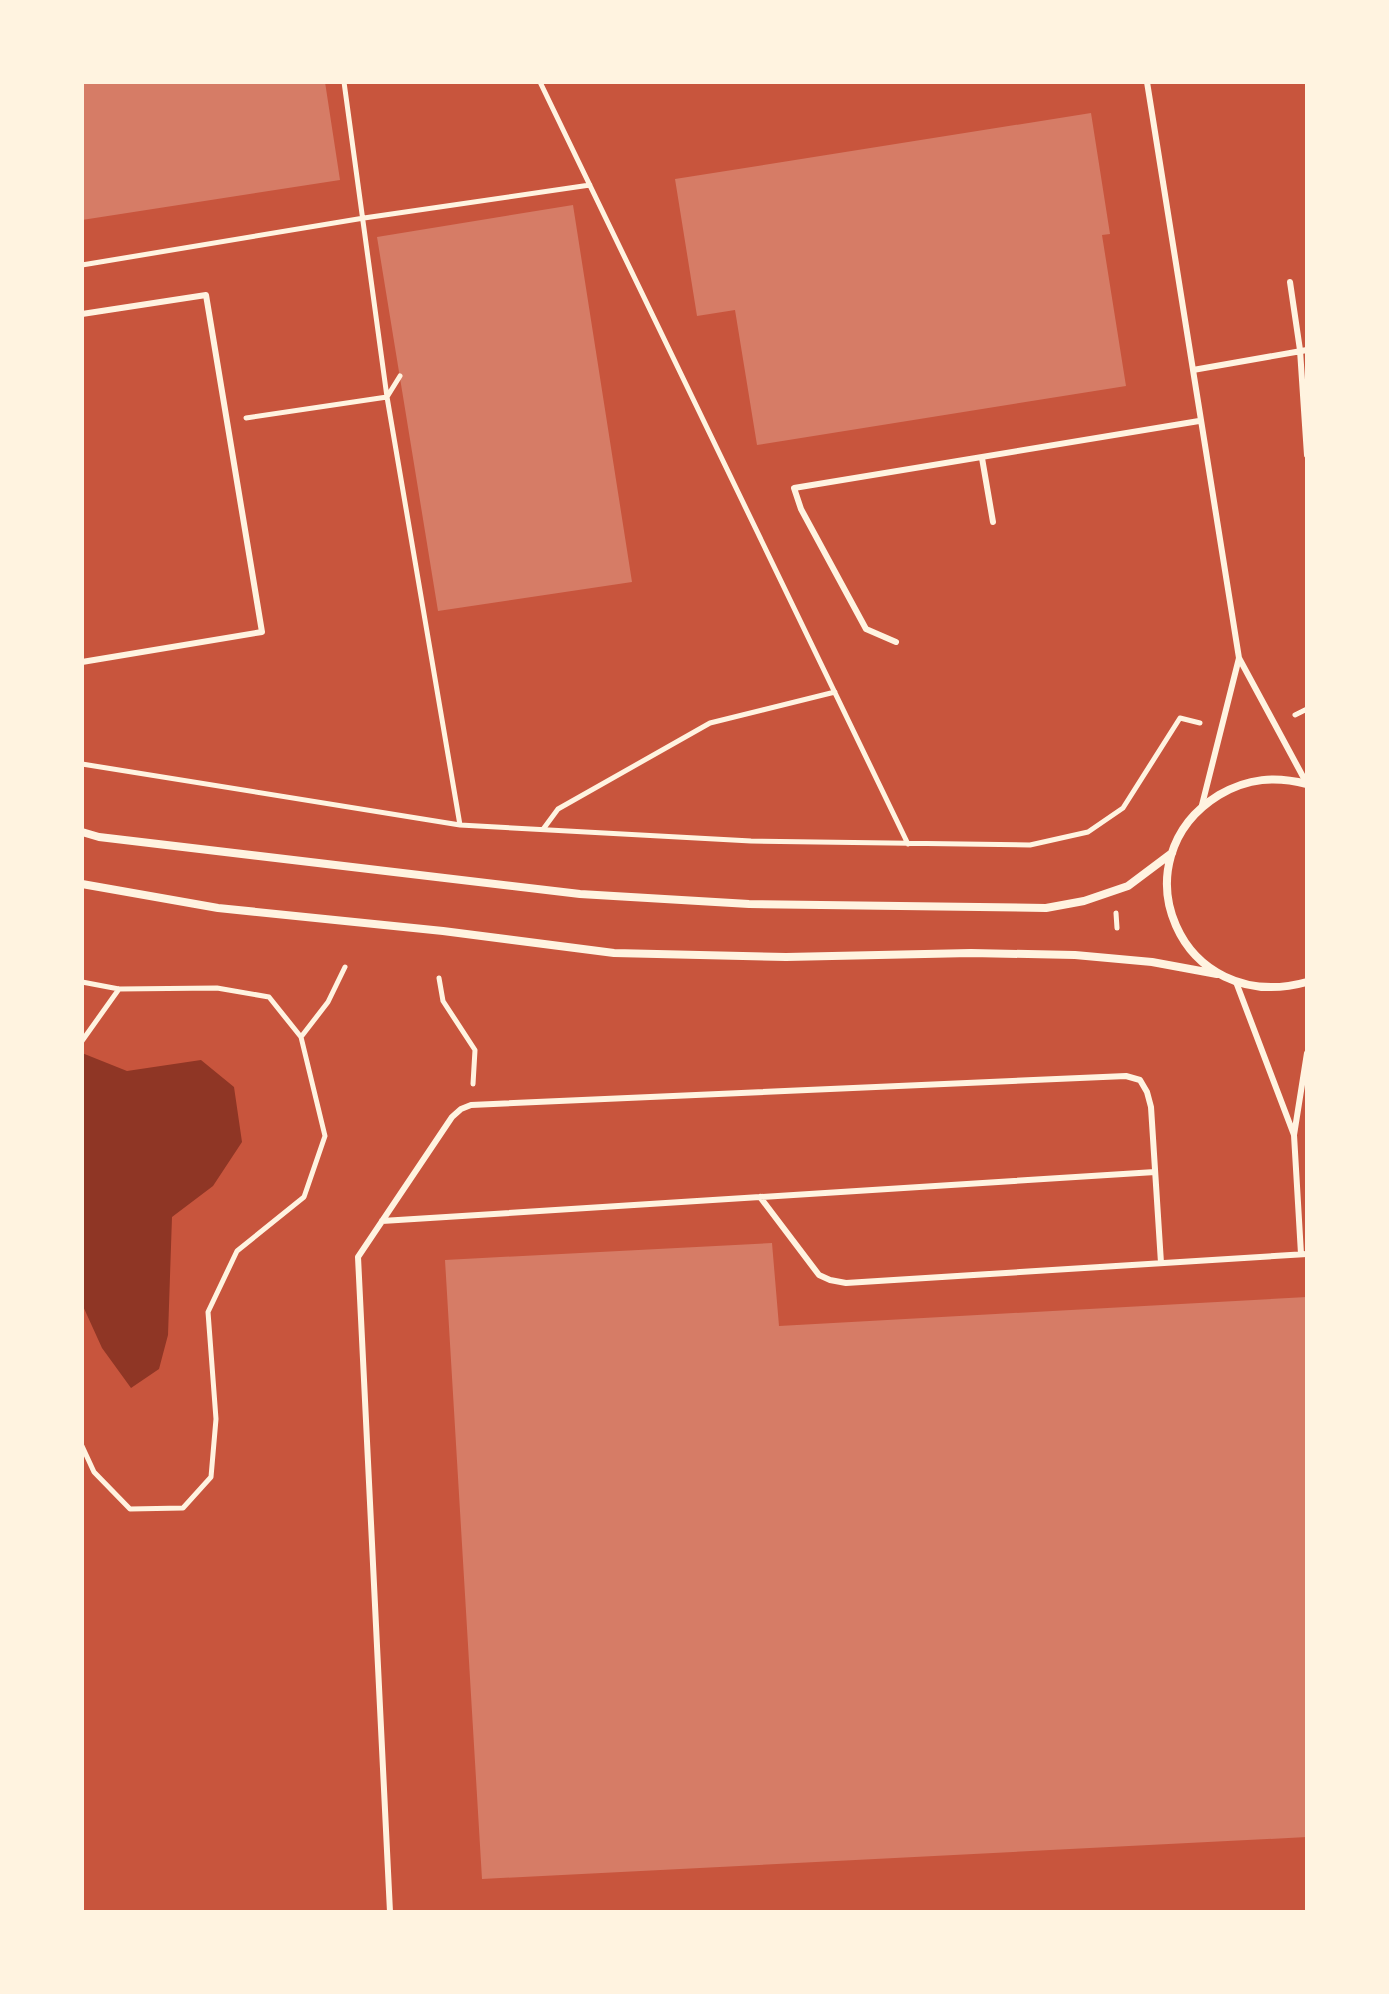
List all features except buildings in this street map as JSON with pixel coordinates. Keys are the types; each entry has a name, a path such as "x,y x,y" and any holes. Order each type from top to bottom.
{"street":[{"path":"1217,974 1187,946 1170,909 1167,882 1172,853 1183,829 1202,805 1234,786 1281,777 1307,784"},
{"path":"82,832 99,837 580,894 780,905 1046,908 1084,901 1128,886 1172,853"},
{"path":"82,884 218,908 443,931 614,953 786,957 971,953 1075,955 1152,962 1217,974 1262,988 1307,982"}],"lane":[{"path":"1147,82 1239,658 1307,784"},
{"path":"1290,282 1303,350 1307,455"},
{"path":"82,314 206,295 262,632 82,662"},
{"path":"1193,370 1303,350"},
{"path":"896,642 866,629 801,509 794,488 1199,421"},
{"path":"982,458 993,522"},
{"path":"1202,805 1239,658"},
{"path":"1236,982 1294,1135"},
{"path":"760,1197 819,1275 846,1283 1304,1254 1294,1135 1307,1053"},
{"path":"390,1912 358,1257 452,1117 461,1109 471,1105 1126,1076 1140,1080 1147,1092 1161,1263"},
{"path":"382,1221 1155,1172"}],"path":[{"path":"344,82 387,397 460,825"},
{"path":"540,82 908,844"},
{"path":"82,265 364,218 590,185"},
{"path":"227,421 387,397 400,376"},
{"path":"544,828 558,809 710,723 835,692"},
{"path":"1274,726 1307,709"},
{"path":"82,764 460,825 751,841 1030,845 1088,832 1123,808 1180,718 1220,728"},
{"path":"301,1037 328,1002 345,967"},
{"path":"439,978 443,1001 475,1050 471,1105"},
{"path":"82,982 119,989 217,988 269,997 301,1037 325,1136 304,1197 237,1251 208,1312 216,1419 211,1477 183,1508 130,1509 94,1472 82,1446"},
{"path":"82,1041 119,989"}],"shaded area":[{"path":"82,1053 127,1071 201,1060 234,1087 242,1142 213,1186 172,1217 168,1335 159,1369 131,1388 102,1348 82,1304"}]}
